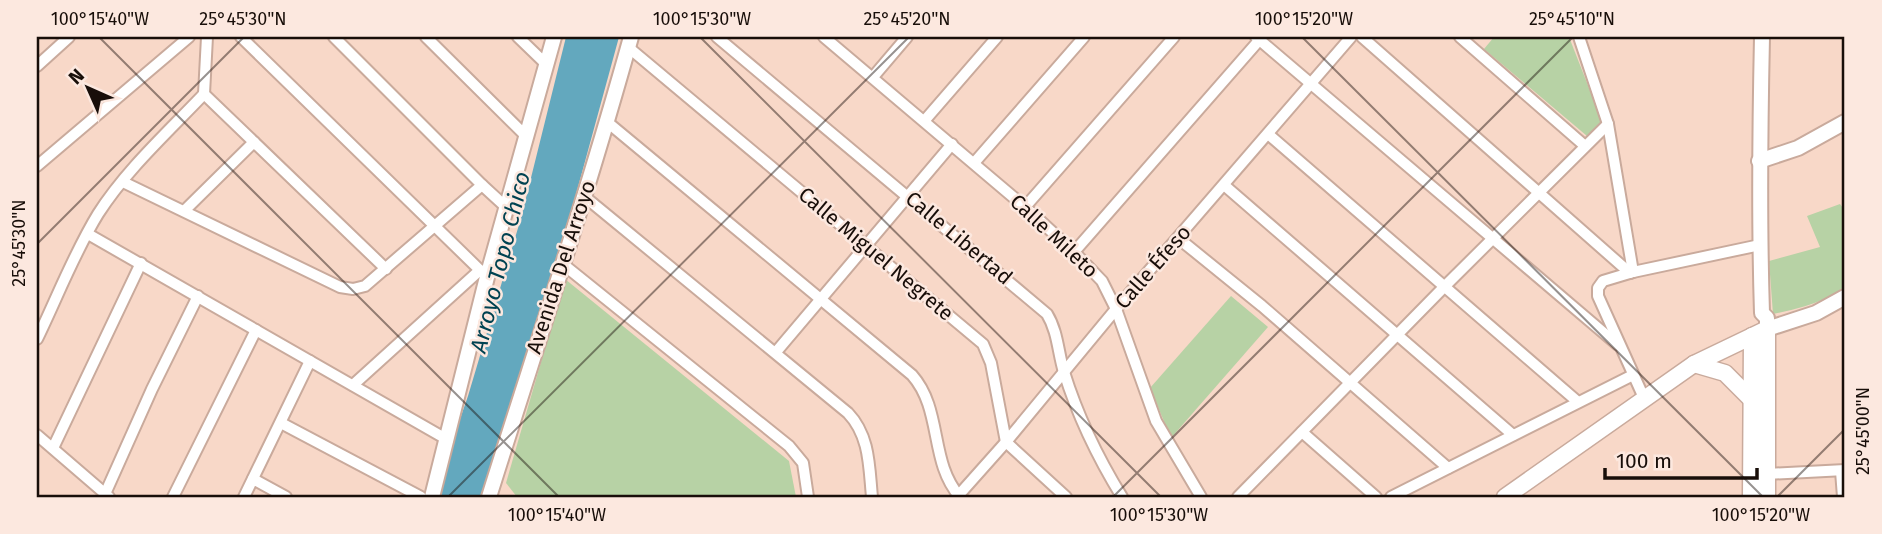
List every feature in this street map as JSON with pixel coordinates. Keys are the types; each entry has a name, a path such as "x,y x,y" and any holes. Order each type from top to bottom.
{"main road":[{"path":"1505,497 1694,364 1760,332"},
{"path":"1751,497 1751,399 1760,332"},
{"path":"1760,332 1767,497"},
{"path":"1694,364 1725,373 1751,399"}],"street":[{"path":"37,66 69,37"},
{"path":"37,166 189,37"},
{"path":"241,37 484,273"},
{"path":"334,37 506,207"},
{"path":"426,37 527,136"},
{"path":"518,37 546,65"},
{"path":"432,497 448,440 484,273 506,207 554,37"},
{"name":"Calle Libertad","path":"717,37 730,41 1047,314 1053,324 1063,371 1094,447 1122,497"},
{"name":"Calle Mileto","path":"824,37 1025,207 1102,281 1116,309 1156,421 1201,497"},
{"path":"873,77 907,37"},
{"path":"925,120 997,37"},
{"path":"974,163 1084,37"},
{"path":"1025,207 1174,37"},
{"name":"Calle Éfeso","path":"958,497 1351,37"},
{"path":"1362,37 1631,272"},
{"path":"1460,37 1586,146"},
{"path":"1578,37 1608,124 1631,272"},
{"path":"1762,37 1759,161 1762,313 1755,320 1760,332 1816,313 1845,297"},
{"path":"1074,252 1259,38 1618,345"},
{"path":"37,336 104,206 204,94 210,39"},
{"name":"Avenida Del Arroyo","path":"489,497 585,197 629,42"},
{"name":"Calle Miguel Negrete","path":"629,42 866,247 983,344 992,363 1006,442"},
{"path":"204,94 386,269"},
{"path":"606,121 919,383 931,410 941,462 958,497"},
{"path":"1759,161 1798,148 1845,122"},
{"path":"1238,497 1608,124"},
{"path":"1268,134 1578,402"},
{"path":"184,211 254,142"},
{"path":"776,352 952,144"},
{"path":"123,182 340,287 353,289 365,286 482,185"},
{"path":"1224,185 1513,435"},
{"path":"585,197 776,352 858,423 867,448 872,497"},
{"path":"88,234 448,440"},
{"path":"1178,238 1262,306 1448,468"},
{"path":"1644,398 1618,345 1597,292 1603,281 1631,272 1760,245"},
{"path":"52,448 141,264"},
{"path":"564,265 789,446 803,463 808,497"},
{"path":"353,385 484,273"},
{"path":"37,435 107,495 152,389 198,296"},
{"path":"173,497 256,330"},
{"path":"244,497 310,362"},
{"path":"1391,497 1633,375"},
{"path":"281,423 421,497"},
{"path":"1302,432 1376,497"},
{"path":"1006,442 1066,497"},
{"path":"1767,474 1843,470 1843,497"},
{"path":"253,479 286,497"}],"green space":[{"path":"1494,37 1569,37 1602,121 1587,136 1484,49"},
{"path":"1840,204 1845,211 1845,286 1821,301 1773,314 1769,261 1820,247 1807,216"},
{"path":"565,279 789,461 796,497 517,497 506,483"},
{"path":"1231,296 1268,327 1171,438 1150,388"}],"water":[{"path":"566,37 619,37 566,231 482,497 433,497 468,396 521,218"}],"water label":[{"name":"Arroyo Topo Chico","path":"500,262"}]}
